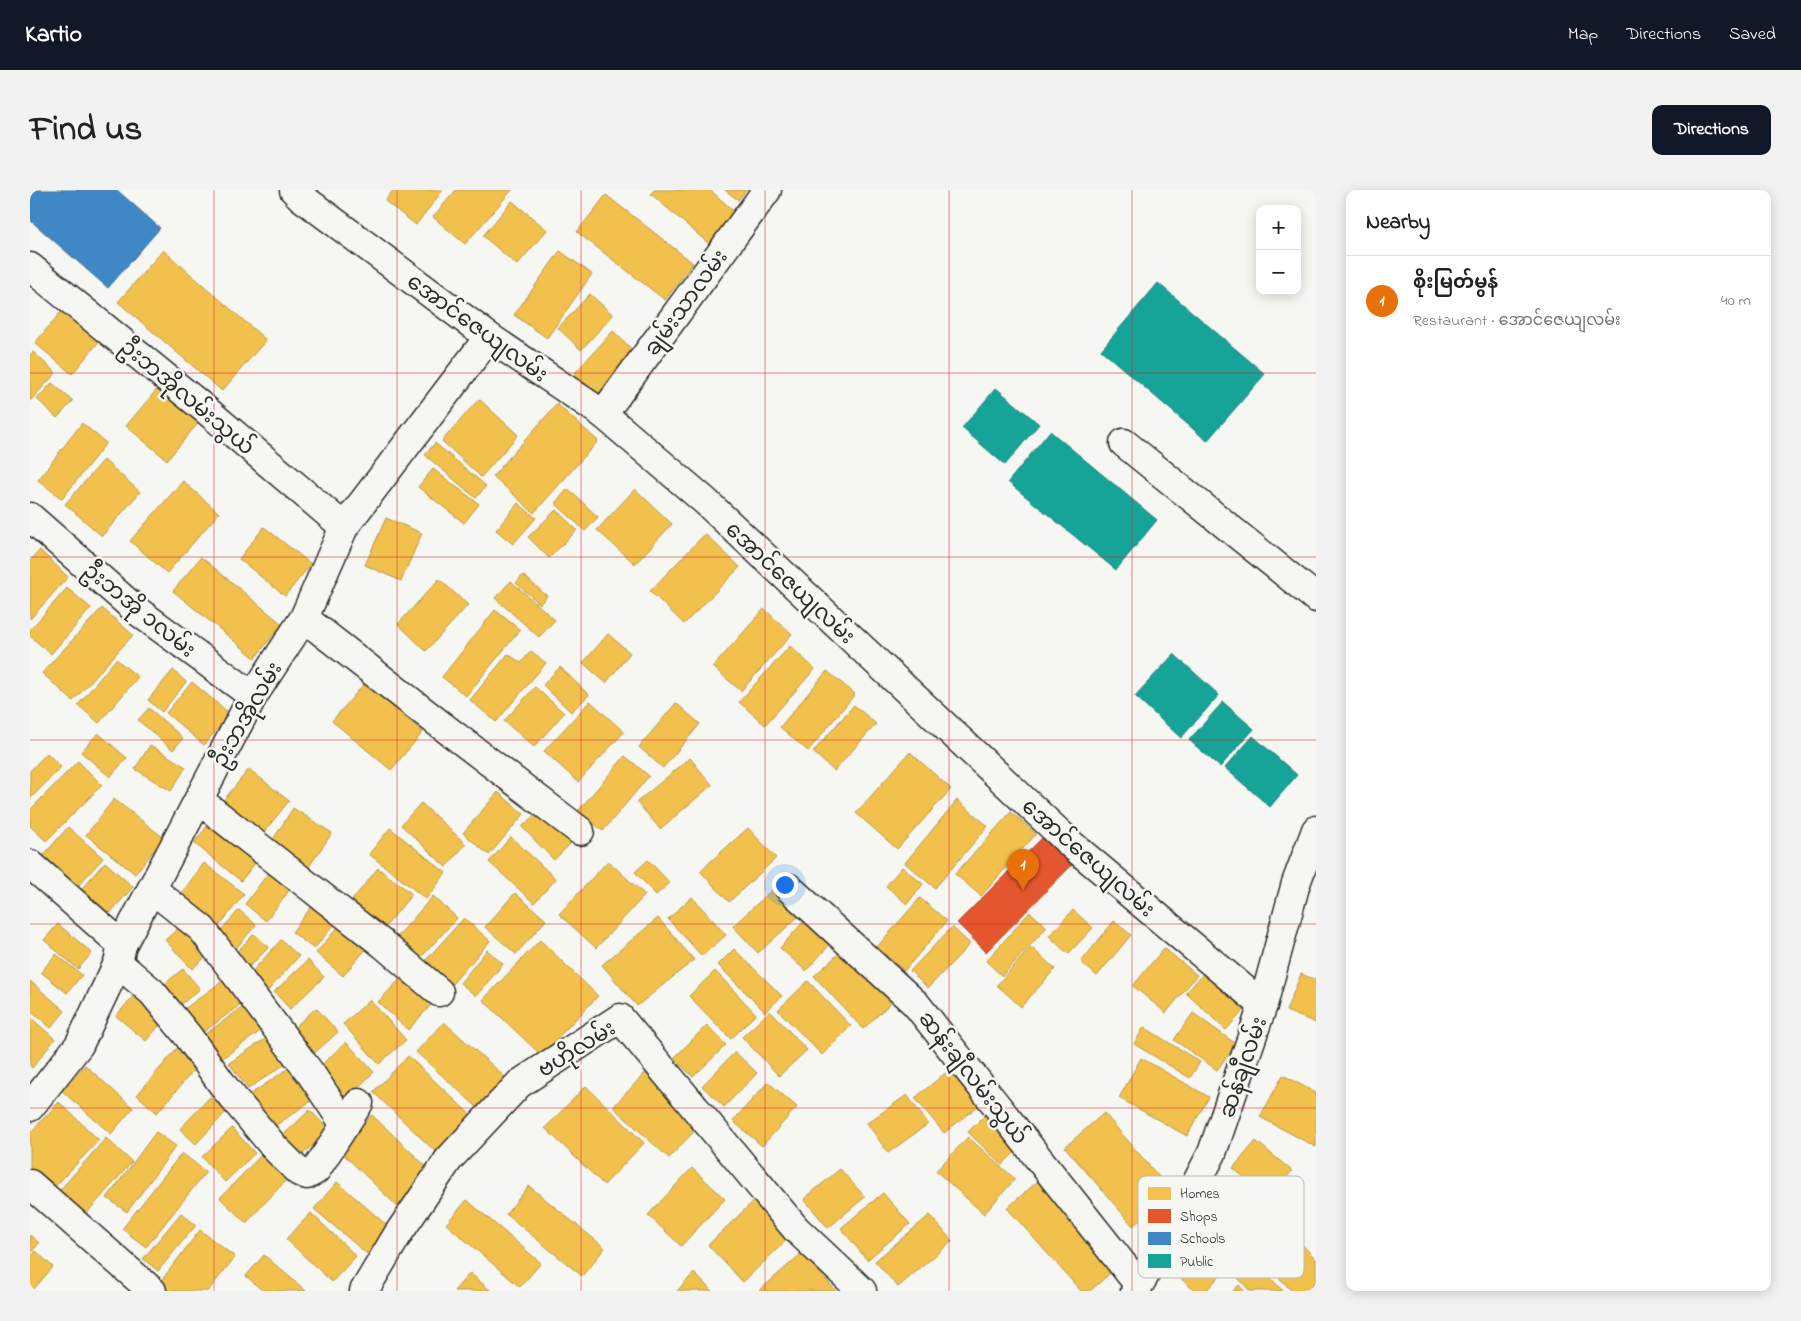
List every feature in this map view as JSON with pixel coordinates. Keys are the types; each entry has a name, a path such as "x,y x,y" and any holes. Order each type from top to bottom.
{"street":[{"name":"အောင်ဇေယျလမ်း","path":"294,190 488,338 602,414 705,501 1073,846 1263,1006"},
{"name":"ချမ်းသာလမ်း","path":"602,414 767,190"},
{"name":"ဦးဘအိုလမ်းသွယ်","path":"30,267 206,410 344,527"},
{"name":"ဦးဘအိုလမ်း","path":"30,1107 79,1045 152,889 253,696 304,618 344,527 488,338"},
{"path":"1124,443 1316,598"},
{"name":"ဦးဘအို ၁လမ်း","path":"30,516 136,610 253,696"},
{"path":"304,618 580,831"},
{"path":"199,800 377,939 439,992"},
{"name":"ဆန်ချီလမ်း","path":"1200,1176 1212,1152 1263,1006 1296,882 1316,830"},
{"path":"30,864 120,954 188,1036 225,1088 299,1172 307,1174 316,1170 352,1114 311,1074 202,929 152,889"},
{"name":"ဆန်းချီလမ်းသွယ်","path":"789,888 916,1004 1137,1288"},
{"name":"ဗဟိုလမ်း","path":"364,1291 398,1234 455,1152 519,1084 620,1018 796,1229 862,1291"},
{"path":"30,1184 152,1291"}],"building: Homes":[{"path":"393,190 443,190 416,225 385,201"},
{"path":"456,190 512,190 465,244 433,217"},
{"path":"654,190 710,190 736,213 709,244 651,194"},
{"path":"725,190 746,190 738,200"},
{"path":"606,195 693,263 665,300 577,232"},
{"path":"512,201 547,230 517,265 483,236"},
{"path":"163,250 266,340 222,391 118,302"},
{"path":"560,251 592,274 547,338 514,315"},
{"path":"590,294 613,315 581,350 558,328"},
{"path":"65,307 102,338 72,374 35,343"},
{"path":"613,331 640,357 602,399 574,374"},
{"path":"33,352 56,373 30,401 30,355"},
{"path":"52,383 73,401 57,418 37,399"},
{"path":"158,388 199,422 167,460 126,426"},
{"path":"479,399 518,435 481,477 442,441"},
{"path":"557,404 598,441 534,513 493,476"},
{"path":"82,423 106,443 62,499 38,480"},
{"path":"435,443 486,486 476,498 425,455"},
{"path":"104,460 140,492 102,536 65,504"},
{"path":"433,469 479,504 464,523 418,487"},
{"path":"183,481 219,513 167,573 130,541"},
{"path":"568,489 598,517 585,531 555,503"},
{"path":"635,489 672,524 635,564 597,530"},
{"path":"518,503 536,518 513,544 496,530"},
{"path":"556,510 577,530 549,558 528,537"},
{"path":"386,518 422,533 401,581 365,565"},
{"path":"264,527 311,564 285,596 239,559"},
{"path":"705,534 740,567 684,624 650,591"},
{"path":"40,550 68,577 30,619 30,561"},
{"path":"201,557 282,624 255,658 173,591"},
{"path":"523,575 547,596 540,604 516,583"},
{"path":"439,579 468,605 426,651 398,624"},
{"path":"511,581 555,620 539,637 495,598"},
{"path":"67,588 91,608 51,654 30,636 30,630"},
{"path":"102,608 133,635 73,701 42,673"},
{"path":"764,609 792,634 741,691 713,667"},
{"path":"495,610 520,630 466,696 442,677"},
{"path":"608,634 630,653 606,683 583,663"},
{"path":"790,646 815,669 765,725 739,702"},
{"path":"531,651 546,663 496,722 470,700 508,654 521,663"},
{"path":"116,659 138,677 99,723 78,705"},
{"path":"560,667 589,695 571,712 543,685"},
{"path":"173,670 186,682 162,712 148,700"},
{"path":"827,671 855,694 808,751 780,727"},
{"path":"192,682 230,714 204,745 166,713"},
{"path":"365,683 423,732 391,770 332,721"},
{"path":"535,687 564,713 534,747 504,721"},
{"path":"590,701 624,732 578,782 544,751"},
{"path":"676,703 700,724 663,768 639,747"},
{"path":"854,705 876,724 834,771 813,752"},
{"path":"149,708 183,738 173,750 138,720"},
{"path":"98,733 127,758 110,777 81,752"},
{"path":"150,745 186,767 171,791 135,769"},
{"path":"910,752 951,789 897,849 856,813"},
{"path":"47,753 61,767 30,799 30,771"},
{"path":"625,756 649,776 603,831 578,811"},
{"path":"690,758 712,785 660,829 637,802"},
{"path":"78,761 102,785 46,841 30,826 30,810"},
{"path":"249,769 289,801 259,838 219,806"},
{"path":"498,792 524,814 489,855 463,833"},
{"path":"114,799 164,838 135,874 86,835"},
{"path":"957,800 988,826 935,888 905,863"},
{"path":"421,803 466,844 446,867 401,825"},
{"path":"293,808 332,833 306,871 269,846"},
{"path":"540,809 572,842 554,860 522,827"},
{"path":"1011,812 1036,834 981,896 955,874"},
{"path":"212,820 259,858 241,881 194,843"},
{"path":"68,827 103,858 77,887 43,856"},
{"path":"390,828 446,873 426,899 369,854"},
{"path":"748,828 776,858 729,902 700,871"},
{"path":"511,837 556,879 534,903 489,862"},
{"path":"648,860 670,883 656,895 635,872"},
{"path":"608,861 645,895 596,948 559,914"},
{"path":"105,862 133,887 104,920 76,895"},
{"path":"204,863 244,894 216,930 177,899"},
{"path":"273,867 294,884 266,921 245,904"},
{"path":"902,867 923,884 907,904 886,886"},
{"path":"378,868 412,894 382,931 349,904"},
{"path":"773,889 798,917 758,953 733,926"},
{"path":"515,893 546,920 516,954 485,927"},
{"path":"433,896 457,918 415,964 392,943"},
{"path":"692,897 726,935 702,956 668,919"},
{"path":"920,898 947,921 904,971 877,947"},
{"path":"315,902 338,920 314,949 292,932"},
{"path":"239,910 256,925 232,953 215,937"},
{"path":"1073,910 1093,928 1068,954 1049,936"},
{"path":"1030,912 1047,927 1002,976 986,961"},
{"path":"464,918 490,941 452,984 426,960"},
{"path":"658,918 694,960 637,1006 602,965"},
{"path":"806,919 832,942 806,971 780,948"},
{"path":"188,920 215,949 192,969 165,940"},
{"path":"1114,921 1131,935 1097,976 1081,962"},
{"path":"58,924 92,953 78,969 44,940"},
{"path":"339,926 367,948 343,976 316,953"},
{"path":"952,927 970,944 928,988 910,971"},
{"path":"254,934 269,947 245,971 231,958"},
{"path":"281,940 299,956 266,993 248,976"},
{"path":"540,940 598,996 541,1055 483,1000"},
{"path":"846,947 894,1000 863,1029 814,976"},
{"path":"1031,947 1055,969 1021,1007 997,985"},
{"path":"1164,948 1197,975 1166,1013 1133,986"},
{"path":"734,949 782,996 765,1012 718,965"},
{"path":"487,950 503,964 476,996 460,983"},
{"path":"56,954 82,975 67,993 41,972"},
{"path":"308,960 324,977 290,1009 274,992"},
{"path":"183,969 200,989 174,1010 157,990"},
{"path":"715,971 756,1014 731,1039 689,996"},
{"path":"1204,973 1244,1010 1226,1030 1186,993"},
{"path":"1301,974 1316,980 1316,1023 1286,1011"},
{"path":"228,977 245,1001 197,1037 179,1013"},
{"path":"401,978 431,1005 408,1030 378,1002"},
{"path":"30,981 65,1011 51,1028 30,1010"},
{"path":"808,981 851,1026 822,1055 778,1010"},
{"path":"136,993 166,1018 146,1041 116,1016"},
{"path":"370,1000 406,1040 379,1064 343,1024"},
{"path":"251,1001 269,1025 217,1062 200,1038"},
{"path":"316,1008 338,1032 310,1057 288,1033"},
{"path":"770,1011 807,1050 779,1076 742,1037"},
{"path":"1193,1013 1236,1044 1217,1070 1174,1040"},
{"path":"30,1017 55,1039 32,1068 30,1066"},
{"path":"444,1022 505,1077 477,1107 416,1052"},
{"path":"707,1025 726,1045 693,1077 674,1058"},
{"path":"1144,1027 1200,1062 1190,1078 1134,1044"},
{"path":"274,1033 291,1060 248,1089 229,1063"},
{"path":"346,1042 374,1072 345,1100 317,1069"},
{"path":"179,1046 199,1064 157,1113 137,1095"},
{"path":"735,1052 757,1073 724,1107 702,1086"},
{"path":"408,1056 475,1119 440,1156 373,1092"},
{"path":"1141,1058 1209,1097 1187,1136 1119,1098"},
{"path":"296,1063 318,1096 268,1131 245,1098"},
{"path":"85,1065 133,1108 111,1134 62,1091"},
{"path":"949,1070 978,1106 944,1133 915,1098"},
{"path":"645,1073 700,1125 669,1158 613,1107"},
{"path":"1283,1075 1316,1093 1316,1147 1260,1117"},
{"path":"768,1082 797,1107 762,1146 733,1121"},
{"path":"586,1086 644,1143 604,1185 545,1128"},
{"path":"907,1095 928,1124 888,1153 867,1123"},
{"path":"210,1097 226,1112 196,1144 180,1129"},
{"path":"59,1102 99,1140 49,1193 30,1176 30,1133"},
{"path":"310,1110 329,1130 300,1157 281,1137"},
{"path":"989,1111 1022,1145 1002,1165 968,1132"},
{"path":"1104,1113 1158,1176 1138,1176 1138,1222 1133,1226 1065,1147"},
{"path":"372,1115 433,1173 399,1208 339,1150"},
{"path":"232,1128 255,1153 225,1182 202,1157"},
{"path":"156,1132 176,1146 127,1212 107,1198"},
{"path":"968,1137 1015,1179 984,1214 936,1171"},
{"path":"106,1138 132,1162 85,1215 59,1191"},
{"path":"1256,1141 1292,1171 1288,1176 1243,1176 1233,1168"},
{"path":"264,1152 290,1176 246,1223 220,1198"},
{"path":"182,1153 206,1172 146,1247 122,1229"},
{"path":"692,1168 725,1199 681,1246 648,1215"},
{"path":"840,1169 865,1197 828,1228 804,1199"},
{"path":"1038,1181 1115,1269 1090,1291 1081,1291 1007,1208"},
{"path":"337,1182 390,1228 367,1254 314,1209"},
{"path":"529,1186 605,1248 582,1276 506,1214"},
{"path":"883,1193 910,1224 867,1260 841,1228"},
{"path":"759,1196 795,1232 743,1282 708,1245"},
{"path":"467,1200 541,1263 520,1287 446,1224"},
{"path":"181,1213 196,1225 158,1271 143,1259"},
{"path":"311,1213 356,1256 332,1282 286,1239"},
{"path":"930,1215 952,1241 898,1287 875,1261"},
{"path":"200,1230 235,1257 208,1291 166,1291 158,1285"},
{"path":"30,1235 39,1243 30,1254"},
{"path":"1304,1247 1316,1259 1316,1281 1306,1291 1292,1291 1279,1278 1304,1278"},
{"path":"36,1251 53,1267 30,1291 30,1258"},
{"path":"802,1253 836,1291 759,1291"},
{"path":"264,1255 306,1291 263,1291 246,1276"},
{"path":"470,1273 491,1291 454,1291"},
{"path":"694,1273 712,1291 677,1291"},
{"path":"1180,1278 1218,1278 1206,1291 1195,1291"},
{"path":"1238,1278 1271,1278 1283,1291 1250,1291"},
{"path":"1239,1285 1244,1291 1233,1291"}],"building: Shops":[{"path":"1043,837 1072,865 986,952 957,923"}],"building: Schools":[{"path":"30,190 117,190 160,228 108,288 30,220"}],"building: Public":[{"path":"1158,283 1265,374 1207,441 1101,350"},
{"path":"996,388 1039,424 1005,465 962,428"},
{"path":"1050,431 1157,520 1116,570 1008,482"},
{"path":"1174,654 1219,695 1181,738 1135,696"},
{"path":"1223,702 1254,729 1220,767 1189,740"},
{"path":"1253,736 1297,775 1270,807 1225,768"}],"place":[{"name":"စိုးမြတ်မွန်","path":"1023,890"}]}
